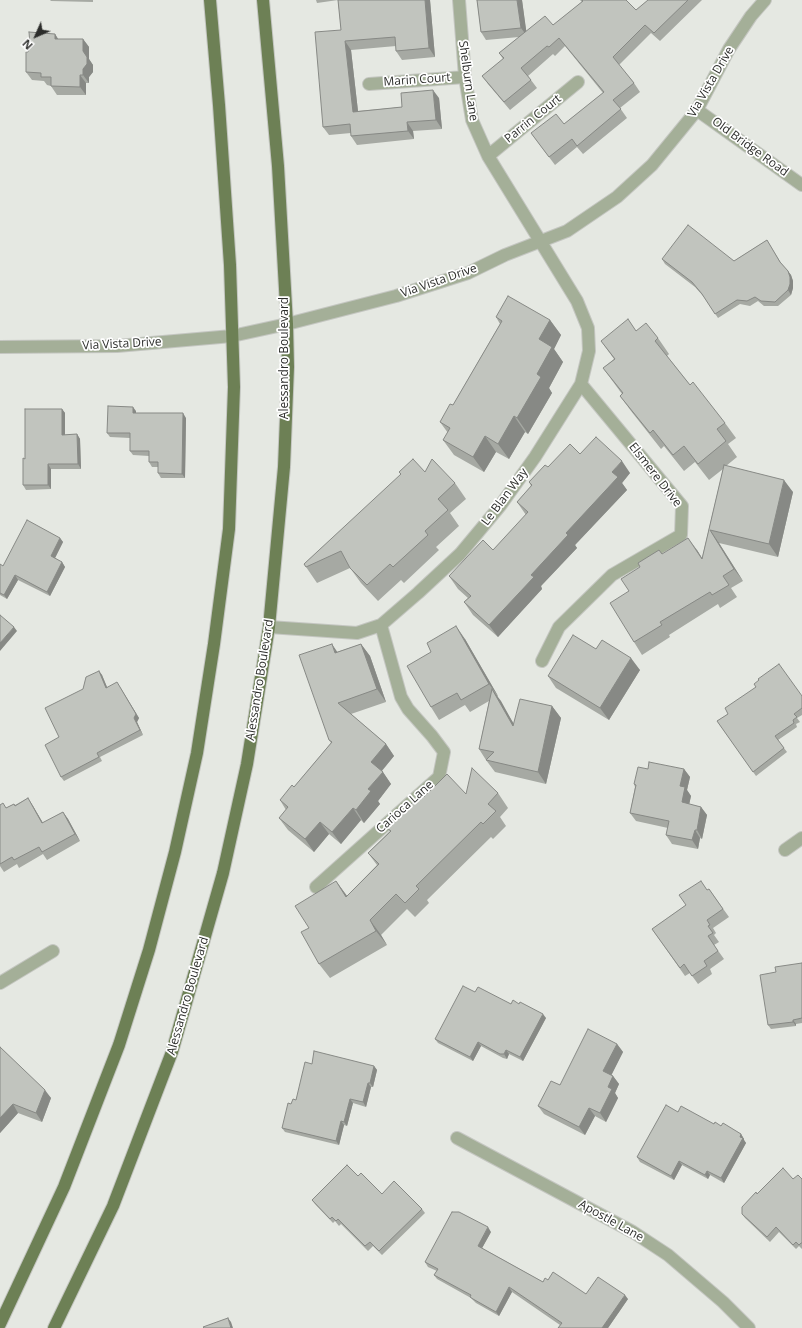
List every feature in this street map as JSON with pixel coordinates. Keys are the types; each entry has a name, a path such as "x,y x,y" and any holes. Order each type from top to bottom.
{"main road":[{"path":"0,1324 64,1187 119,1045 149,950 175,852 197,753 214,644 229,529 234,387 228,242 210,0"},
{"name":"Alessandro Boulevard","path":"54,1328 113,1206 172,1052 223,873 247,764 269,627 284,467 288,367 278,166 263,0"}],"street":[{"name":"Shelburn Lane","path":"459,0 465,77 472,120 488,156 541,241"},
{"name":"Via Vista Drive","path":"0,347 117,346 232,336 287,324 396,296 468,273 505,255 567,231 617,197 652,165 697,110 729,49 751,16 765,0"},
{"name":"Marin Court","path":"369,84 465,77"},
{"name":"Parrin Court","path":"488,156 578,82"},
{"name":"Old Bridge Road","path":"697,110 802,185"},
{"name":"Le Blan Way","path":"269,627 357,632 381,625 460,554 500,506 535,457 581,384 589,351 588,328 577,301 541,241"},
{"name":"Elsmere Drive","path":"542,661 559,627 612,575 681,535 682,506 581,384"},
{"name":"Carioca Lane","path":"316,887 439,777 444,752 408,709 401,698 381,625"},
{"path":"785,850 802,838"},
{"path":"0,983 53,951"},
{"name":"Apostle Lane","path":"456,1138 633,1232 668,1255 723,1302 749,1328"}],"building":[{"path":"338,0 425,0 429,48 396,51 395,37 345,41 353,112 402,107 401,93 433,90 436,120 407,122 408,131 351,136 350,124 323,127 315,32 341,30"},
{"path":"477,0 517,0 521,28 481,32"},
{"path":"582,0 626,0 636,10 648,0 688,0 654,33 645,25 613,57 634,83 613,100 621,109 577,146 572,139 549,157 531,133 556,114 564,124 604,92 559,38 521,68 531,80 504,102 482,76 504,58 499,53 545,16 553,25 583,1"},
{"path":"29,32 55,34 55,39 83,39 83,51 87,57 87,64 83,69 83,75 80,75 80,87 51,86 51,77 41,77 41,73 26,72 26,52 28,52 28,45 30,45"},
{"path":"688,225 734,261 767,240 780,262 788,271 790,284 788,290 775,302 761,301 755,297 747,301 737,300 715,314 692,282 662,259"},
{"path":"508,296 550,320 539,339 552,347 537,374 541,377 517,418 514,416 498,444 485,436 473,457 443,440 450,428 440,422 450,404 453,405 502,321 496,317"},
{"path":"628,319 636,331 646,323 658,338 655,341 690,385 693,382 725,423 717,429 726,441 698,464 684,446 673,455 653,430 650,433 620,396 623,393 603,368 615,359 601,341"},
{"path":"108,406 133,407 133,413 183,413 182,474 158,473 158,462 149,462 149,451 130,451 130,433 107,433"},
{"path":"25,409 62,409 62,435 77,434 78,464 48,464 48,485 23,485 23,458 25,459"},
{"path":"596,437 622,461 612,472 618,477 566,533 568,535 531,575 534,577 489,625 464,602 471,596 449,576 483,540 493,550 528,512 517,502 532,485 529,482 545,465 548,467 570,444 580,454"},
{"path":"413,459 425,472 432,459 455,483 438,499 448,510 425,531 428,535 393,567 390,564 367,585 350,568 341,551 306,567 304,564 401,474 399,472"},
{"path":"724,465 784,480 769,544 710,530 734,569 723,576 729,585 712,595 710,592 660,622 662,625 634,642 610,603 629,591 621,579 640,567 638,563 659,550 662,554 688,538 702,559"},
{"path":"27,520 60,538 51,556 62,562 47,592 15,575 4,595 0,593 0,564 3,566"},
{"path":"0,615 14,627 0,643"},
{"path":"456,626 489,684 461,700 457,693 431,707 407,666 431,652 427,643"},
{"path":"573,635 596,649 602,640 631,658 600,708 548,676"},
{"path":"332,644 335,653 361,644 377,689 338,703 386,744 371,762 383,772 368,789 371,791 356,810 353,808 332,832 320,822 305,839 279,818 288,807 280,800 292,785 294,787 332,742 329,740 299,655"},
{"path":"779,664 802,696 802,708 794,714 797,717 793,720 794,723 775,736 784,748 753,772 717,721 728,714 725,708 756,687 754,684 759,680 758,679"},
{"path":"99,671 106,688 117,682 136,714 134,718 140,730 97,753 99,757 61,777 45,745 59,737 45,708 83,689 86,677"},
{"path":"492,689 513,726 520,699 552,706 538,772 486,760 494,752 479,749"},
{"path":"649,762 684,769 680,786 685,787 682,802 701,807 697,830 695,830 692,840 666,835 669,821 630,813 638,767 648,769"},
{"path":"472,768 498,793 488,804 496,811 483,824 481,822 416,886 419,889 405,903 396,894 370,920 376,931 319,964 301,932 309,928 295,906 336,881 346,897 379,864 368,853 391,831 387,828 421,794 424,797 447,774 466,794"},
{"path":"28,798 42,823 63,812 75,834 42,852 39,847 14,860 12,857 0,864 0,805 3,803 6,808 14,804 15,806"},
{"path":"701,881 707,890 709,889 723,909 707,920 710,925 708,926 713,933 708,936 718,951 704,961 707,966 692,976 684,964 680,968 652,929 686,905 679,895"},
{"path":"802,963 802,1018 793,1020 793,1022 768,1025 760,975 776,972 775,967"},
{"path":"463,986 475,992 478,987 511,1004 513,1000 519,1004 520,1002 543,1014 520,1057 506,1050 504,1054 500,1054 478,1042 470,1057 435,1039"},
{"path":"588,1029 617,1044 603,1071 613,1076 608,1087 612,1089 600,1113 589,1108 579,1127 538,1106 551,1081 560,1085"},
{"path":"0,1047 45,1090 36,1113 13,1104 0,1118"},
{"path":"314,1051 374,1066 363,1102 350,1099 344,1122 341,1121 336,1141 282,1128 288,1103 291,1104 293,1099 296,1100 305,1062 312,1064"},
{"path":"666,1105 678,1112 681,1106 714,1124 715,1122 721,1126 723,1123 741,1134 740,1137 743,1138 721,1178 707,1171 705,1175 679,1161 671,1176 637,1157"},
{"path":"347,1165 358,1176 361,1173 382,1194 394,1181 422,1209 379,1251 370,1242 365,1246 338,1219 336,1221 332,1217 330,1219 312,1200"},
{"path":"783,1168 793,1179 798,1175 802,1179 802,1243 799,1245 796,1242 793,1245 776,1227 767,1237 742,1214 742,1207 756,1192 757,1194"},
{"path":"452,1212 459,1212 488,1227 478,1246 543,1282 545,1278 548,1280 553,1272 586,1294 598,1277 625,1295 602,1328 558,1328 562,1323 509,1287 496,1312 470,1297 471,1295 434,1275 438,1269 425,1262"},
{"path":"228,1318 231,1328 203,1327"}]}
